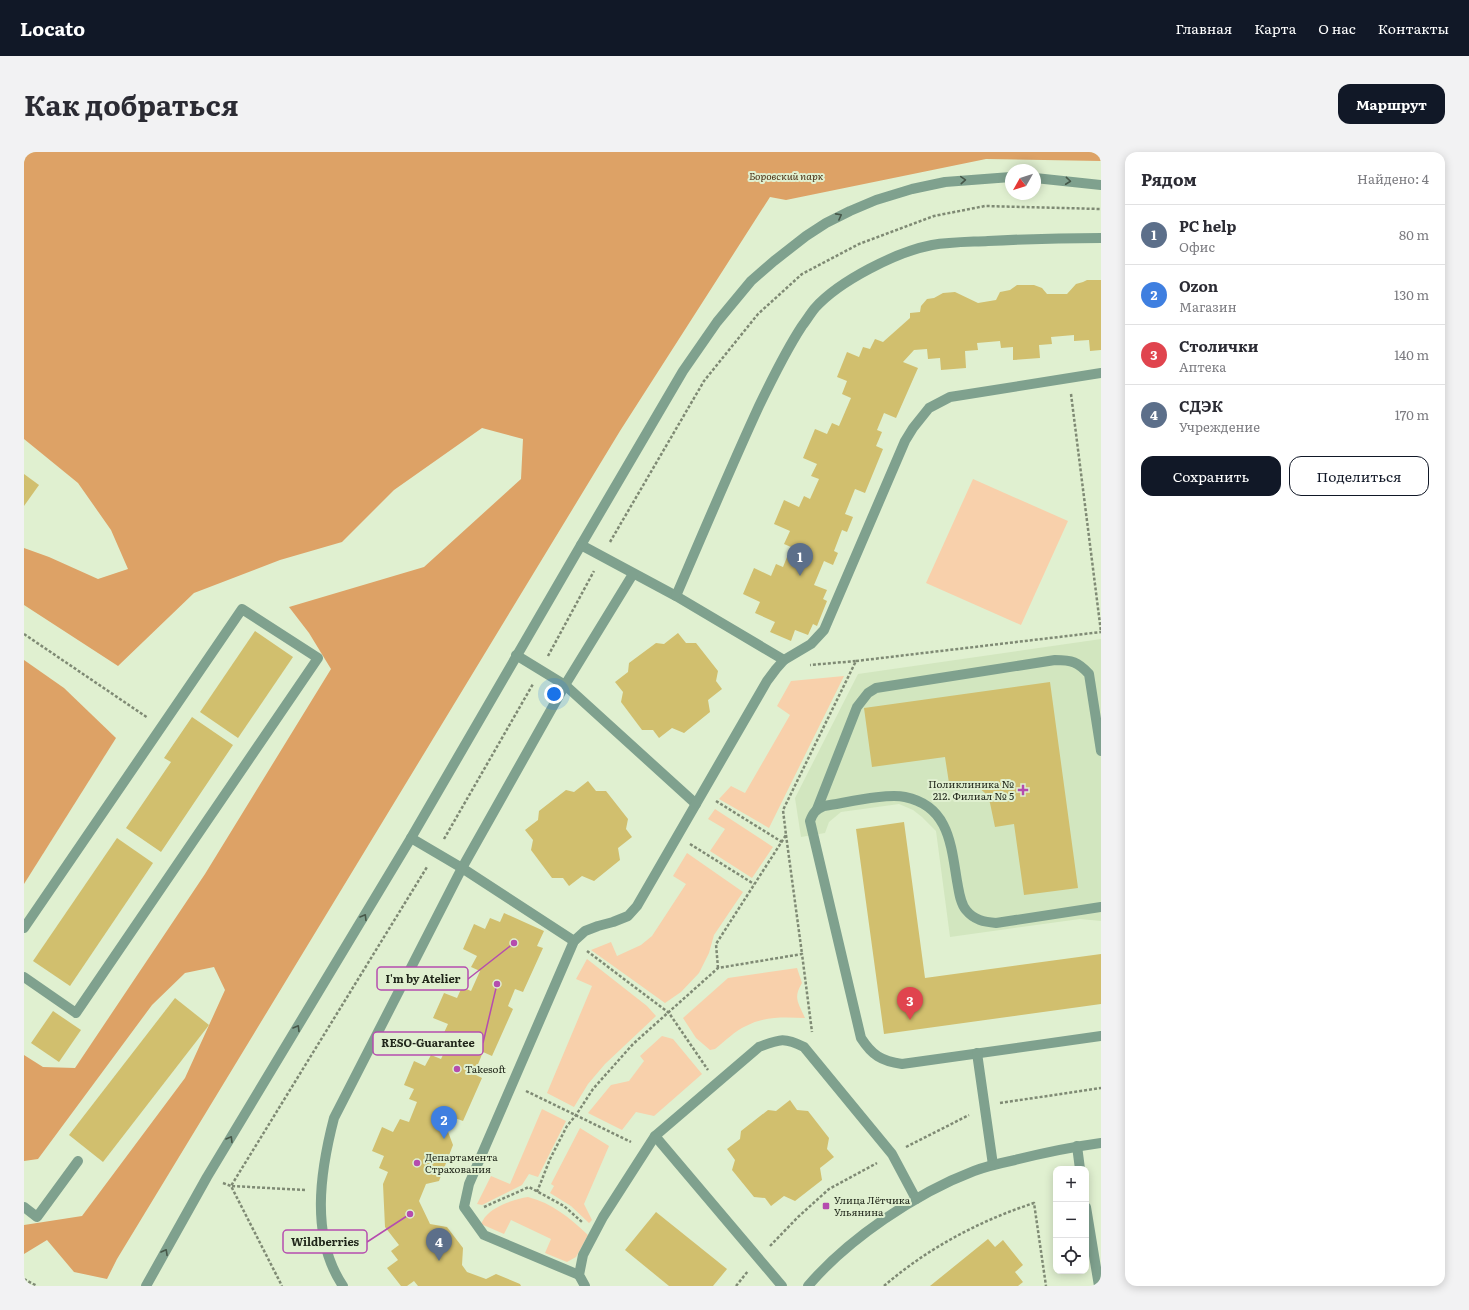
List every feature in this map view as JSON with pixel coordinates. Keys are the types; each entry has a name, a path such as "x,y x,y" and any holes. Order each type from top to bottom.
{"street":[{"path":"146,1286 207,1177 411,838 580,545 683,371 717,322 751,281 806,236 850,210 912,189 945,182 1005,178"},
{"path":"1041,179 1101,185"},
{"path":"676,596 772,377 787,349 814,309 833,292 862,272 897,256 931,245 1045,238 1101,238"},
{"path":"579,1275 484,1235 464,1207 469,1184 574,941 585,931 628,916 637,906 767,682 784,660 811,644 824,630 905,441 929,408 950,397 1101,373"},
{"path":"580,545 676,596 784,660"},
{"path":"343,1286 335,1274 327,1249 321,1221 322,1183 327,1147 334,1118 462,868 565,685 633,574"},
{"path":"24,928 242,609 318,658 76,1013 24,977"},
{"path":"516,655 565,685 696,804"},
{"path":"1101,751 1089,674 1075,662 1055,660 876,688 868,693 857,707 817,809 813,813 810,821 812,835 861,1038 868,1049 877,1056 889,1062 902,1064 1101,1036"},
{"path":"817,809 824,806 893,795 906,797 923,803 940,818 947,831 951,844 960,895 966,910 975,918 984,922 996,923 1101,907"},
{"path":"411,838 462,868 574,941"},
{"path":"584,1286 579,1275 584,1256 603,1217 655,1136 759,1048 777,1040 790,1040 804,1046 892,1154 916,1199"},
{"path":"977,1053 993,1165"},
{"path":"655,1136 782,1286"},
{"path":"808,1286 850,1245 871,1229 916,1199 945,1183 993,1165 1077,1146 1101,1143"},
{"path":"1077,1146 1080,1166"},
{"path":"24,1207 37,1217 78,1161"},
{"path":"1089,1225 1099,1286"}],"path":[{"path":"805,666 1101,632 1069,378"},
{"path":"24,634 161,727"},
{"path":"804,1046 813,1040 783,810 856,661"},
{"path":"702,793 782,842"},
{"path":"718,968 716,944 786,835"},
{"path":"677,836 754,884"},
{"path":"574,941 669,1013 717,1083"},
{"path":"537,1192 550,1159 567,1126 593,1089 633,1044 718,968 802,954"},
{"path":"513,1085 646,1149"},
{"path":"758,1258 798,1216 828,1189 892,1154 985,1108 1004,1102 1101,1088"},
{"path":"207,1177 232,1186 282,1286"},
{"path":"468,1214 529,1187 564,1206 595,1233"},
{"path":"884,1286 929,1253 954,1237 1001,1215 1034,1203 1046,1286"},
{"path":"24,1279 37,1286"}],"shaded area":[{"path":"973,479 1068,521 1021,625 926,583"},
{"path":"1101,639 1101,921 1080,919 950,937 936,831 913,810 899,804 841,812 829,822 825,833 801,837 795,798 858,674"},
{"path":"844,676 769,828 719,799 731,786 745,793 790,715 777,706 791,681"},
{"path":"715,809 773,847 752,878 710,851 725,829 708,819"},
{"path":"687,853 743,892 714,935 709,953 699,973 681,992 665,1003 591,950 611,942 617,956 641,945 652,936 686,884 673,876"},
{"path":"587,959 647,1006 656,1016 605,1064 588,1084 574,1107 547,1093 592,986 576,979"},
{"path":"797,968 802,983 797,996 805,1018 790,1017 760,1020 742,1028 715,1049 710,1050 696,1038 683,1018 728,978"},
{"path":"662,1036 673,1039 702,1074 654,1116 636,1112 622,1130 588,1113 611,1085 629,1081 644,1061 640,1056"},
{"path":"542,1109 566,1121 538,1177 529,1174 522,1185 482,1205 477,1204 491,1176 510,1184"},
{"path":"580,1128 609,1146 584,1204 592,1220 589,1223 571,1206 550,1193 554,1186 551,1184"},
{"path":"528,1197 553,1207 588,1235 576,1257 567,1262 545,1253 551,1239 511,1220 504,1234 481,1224 490,1212 499,1206 517,1199"}],"green space":[{"name":"Боровский парк","path":"24,152 1101,152 1101,161 986,159 786,200 770,197 620,431 117,1259 107,1279 74,1272 47,1240 24,1254 24,1225 82,1216 185,1078 225,990 214,967 185,973 152,1005 38,1159 24,1161 24,1055 43,1067 75,1068 205,874 331,669 309,633 289,607 424,567 521,479 523,439 482,428 394,490 342,542 280,560 194,593 118,666 24,605 24,548 49,557 98,579 128,569 111,530 78,483 24,439"},
{"path":"24,660 64,688 116,738 24,884"}],"building":[{"path":"1087,280 1101,280 1101,350 1090,351 1089,340 1074,341 1074,335 1051,337 1052,344 1039,345 1040,358 1013,360 1013,347 1001,348 1000,341 977,343 978,350 965,351 966,368 941,370 940,358 928,359 927,349 914,350 903,362 918,368 896,418 884,413 877,430 882,432 876,446 883,449 865,493 855,489 845,514 853,517 847,532 842,530 834,551 838,553 833,565 824,561 814,585 827,590 823,599 827,601 817,626 813,624 808,635 795,630 791,641 770,632 775,622 755,613 760,602 743,594 754,568 771,576 776,564 783,567 791,547 784,544 790,531 774,524 784,500 799,507 804,496 810,499 819,479 811,476 817,464 803,458 815,429 827,434 832,423 839,426 851,398 842,394 847,381 837,377 847,352 859,357 863,347 870,349 875,339 883,342 910,318 910,313 920,312 921,306 927,299 934,298 943,293 955,292 978,303 996,300 1000,292 1010,290 1017,285 1034,285 1042,288 1047,294 1067,294 1076,284"},
{"path":"24,474 39,485 24,506"},
{"path":"255,631 293,657 238,738 200,712"},
{"path":"678,633 686,643 696,643 718,671 716,681 722,689 708,700 710,712 684,733 672,728 659,738 653,730 642,730 621,702 623,692 615,682 628,672 629,663 656,643 664,644"},
{"name":"Поликлиника № 212. Филиал № 5","path":"1050,682 1078,888 1024,895 1014,824 995,827 990,803 985,793 968,781 949,783 945,757 872,767 864,708"},
{"path":"192,717 233,745 161,852 126,828 171,762 164,758"},
{"path":"588,781 596,791 606,791 628,819 626,829 632,837 618,848 620,860 594,881 582,876 569,886 563,878 552,878 531,850 533,840 525,830 538,820 539,811 566,790 574,792"},
{"path":"904,822 925,978 1101,954 1101,1004 884,1034 856,829"},
{"path":"117,838 153,863 70,986 33,961"},
{"path":"504,913 544,931 537,946 543,948 523,992 515,989 508,1006 513,1009 492,1056 483,1052 474,1074 482,1078 463,1121 452,1117 447,1129 453,1145 439,1181 426,1184 419,1201 430,1224 447,1227 463,1248 462,1265 467,1272 486,1279 496,1274 520,1284 521,1286 418,1286 414,1281 407,1286 401,1286 387,1268 398,1260 391,1251 399,1245 385,1227 383,1184 388,1172 379,1168 384,1156 372,1151 382,1127 393,1132 400,1119 409,1122 417,1102 409,1099 414,1089 404,1085 414,1061 425,1066 431,1055 441,1059 451,1038 443,1035 448,1024 433,1018 444,993 457,998 462,987 471,991 480,971 471,967 477,956 463,949 474,924 485,929 490,918 500,922"},
{"path":"175,998 209,1025 103,1162 69,1135"},
{"path":"53,1011 81,1030 59,1062 31,1043"},
{"path":"790,1100 797,1110 808,1111 829,1138 827,1149 834,1157 820,1168 822,1180 795,1201 784,1196 771,1206 765,1198 754,1197 732,1170 735,1160 727,1149 740,1139 741,1131 768,1110 776,1111"},
{"path":"656,1212 727,1269 713,1286 669,1286 625,1250"},
{"path":"988,1239 995,1247 1003,1240 1023,1265 1015,1272 1023,1282 1018,1286 930,1286"}],"place":[{"name":"PC help","path":"800,576"},
{"name":"Поликлиника № 212. Филиал № 5","path":"1023,790"},
{"name":"I'm by Atelier","path":"514,943"},
{"name":"RESO-Guarantee","path":"497,984"},
{"name":"Столички","path":"910,1020"},
{"name":"Takesoft","path":"457,1069"},
{"name":"Ozon","path":"444,1139"},
{"name":"Департамента Страхования","path":"417,1163"},
{"name":"Улица Лётчика Ульянина","path":"826,1206"},
{"name":"Wildberries","path":"410,1214"},
{"name":"СДЭК","path":"439,1261"}]}
